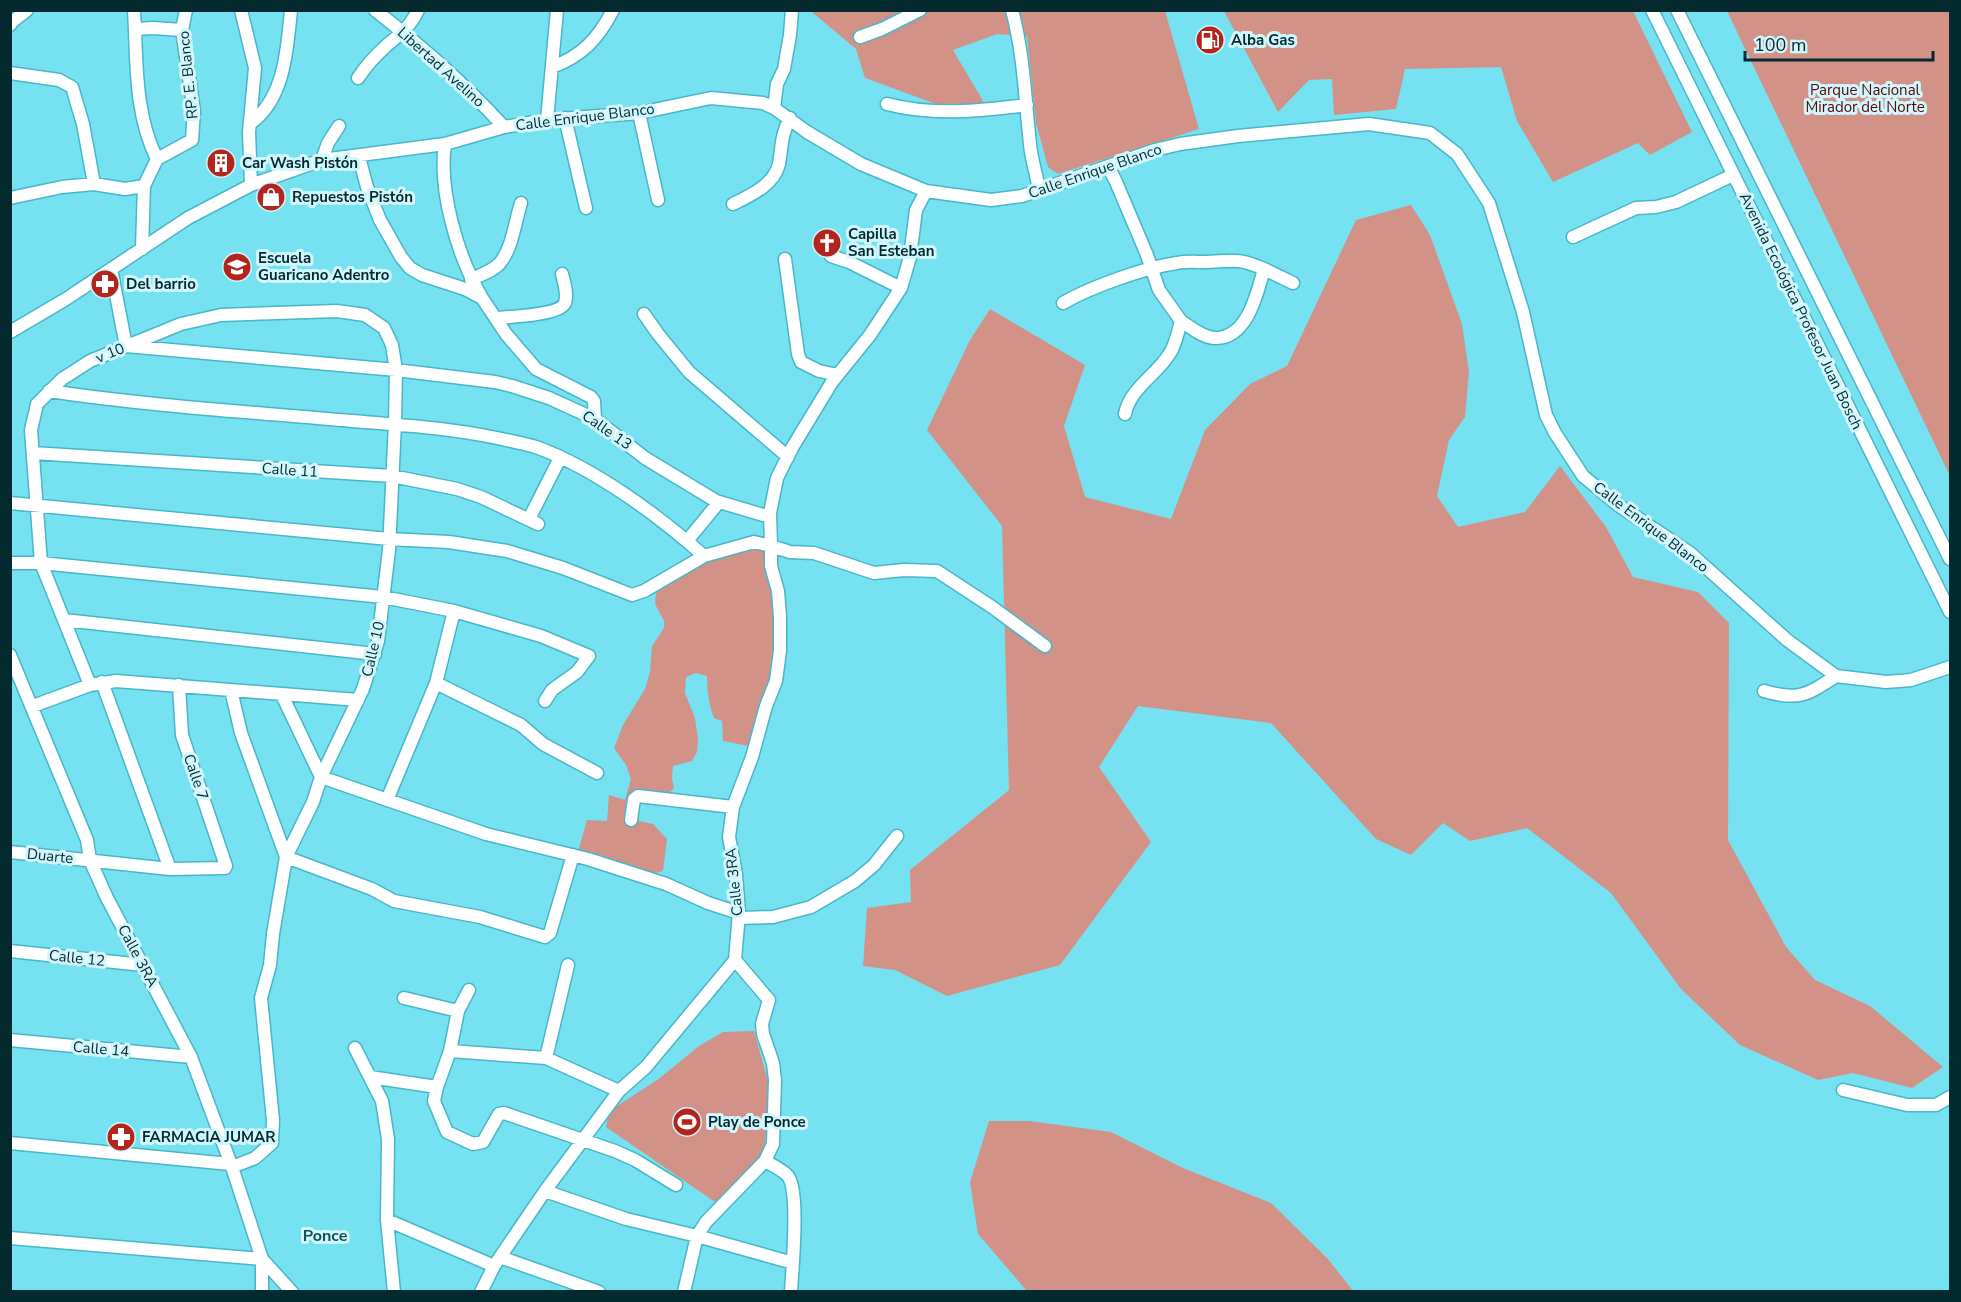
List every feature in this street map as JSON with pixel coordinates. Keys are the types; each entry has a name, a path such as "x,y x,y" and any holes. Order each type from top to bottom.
{"street":[{"path":"12,19 27,10"},
{"path":"134,10 135,69 141,113 149,144 157,159 144,186 142,249"},
{"name":"RP. E. Blanco","path":"157,159 192,141 194,111 182,30 186,10"},
{"path":"242,10 255,68 249,158 251,185"},
{"path":"251,123 260,116 275,93 281,75 291,10"},
{"name":"Libertad Avelino","path":"375,10 470,90 504,127"},
{"path":"358,78 386,46 414,20 418,10"},
{"path":"547,120 557,10"},
{"path":"552,67 584,51 593,42 613,10"},
{"path":"774,108 777,84 784,69 789,44 792,10"},
{"path":"860,37 920,10"},
{"path":"1012,10 1027,105 1030,147 1041,190"},
{"name":"Avenida Ecológica Profesor Juan Bosch","path":"1652,10 1950,612"},
{"name":"Avenida Ecológica Profesor Juan Bosch","path":"1677,10 1950,559"},
{"path":"136,29 182,30"},
{"path":"10,73 59,80 72,87 83,124 94,184"},
{"name":"Calle Enrique Blanco","path":"10,332 66,299 188,218 251,185 322,160 445,144 504,127 547,120 639,113 711,98 763,103 861,164 926,190 991,200 1022,196 1155,150 1180,144 1238,136 1369,124 1430,133 1457,154 1489,203 1523,312 1546,415 1583,476 1618,505 1690,553 1786,640 1836,676 1886,682 1911,680 1950,667"},
{"path":"887,104 901,108 951,111 1027,105"},
{"path":"639,113 658,200"},
{"path":"565,118 586,208"},
{"path":"733,204 757,192 776,172 782,131 790,118"},
{"path":"322,160 328,143 339,126"},
{"path":"445,144 442,164 444,182 456,236 471,279 506,334 536,369 591,397 594,401 595,419"},
{"path":"359,157 367,187 380,220 401,257 410,268 422,275 482,297"},
{"path":"1108,166 1159,290 1181,321 1202,335 1213,338 1236,333 1253,303 1264,269"},
{"path":"1573,237 1636,208 1656,207 1676,202 1733,174"},
{"path":"10,198 62,187 94,184 125,189 144,186"},
{"name":"Calle 3RA","path":"735,960 739,915 736,874 729,837 733,807 752,757 766,706 776,681 780,651 778,591 771,566 770,518 777,478 838,375 870,335 901,288 910,258 916,210 926,190"},
{"path":"471,279 494,268 507,252 521,203"},
{"path":"831,256 849,262 901,288"},
{"path":"784,259 801,362 819,371 838,375"},
{"path":"1063,303 1151,268 1180,262 1230,259 1249,262 1293,283"},
{"path":"111,269 126,346"},
{"path":"495,318 532,315 560,309 566,297 562,274"},
{"name":"v 10","path":"170,868 96,683 64,620 41,563 31,430 37,404 62,379 90,361 181,324 221,315 337,310 365,315 384,328 392,345 396,370 396,423"},
{"path":"644,314 689,372 788,457"},
{"path":"1125,414 1126,406 1133,395 1171,352 1181,321"},
{"name":"Calle 13","path":"126,346 396,370 495,382 549,398 595,419 645,458 719,502 770,518"},
{"path":"49,391 118,402 396,423 475,433 536,447 626,495 704,556"},
{"name":"Calle 10","path":"286,857 358,700 375,654 389,539 396,423"},
{"name":"Calle 11","path":"33,453 392,476 457,489 481,497 533,521 560,458"},
{"path":"687,541 719,502"},
{"path":"10,503 389,539 448,542 507,551 563,568 632,595 644,591 704,556 754,542 790,552 814,553 874,573 903,570 937,571 992,607 1045,646"},
{"path":"10,563 41,563 383,597 454,611 541,636 589,656 577,672 552,690 545,701"},
{"path":"387,800 436,683 454,611"},
{"path":"64,620 375,654"},
{"name":"Calle 3RA","path":"10,654 87,840 90,860 107,898 191,1057 231,1165 262,1259"},
{"path":"1764,691 1790,696 1808,693 1836,676"},
{"path":"33,706 96,683 116,681 358,700"},
{"path":"436,683 521,725 543,744 597,773"},
{"name":"Calle 7","path":"178,685 182,735 226,866"},
{"path":"10,1143 231,1165 255,1158 272,1143 273,1120 261,998 270,965 286,857 242,733 231,690"},
{"path":"282,695 321,777 486,834 573,855 666,884 739,915 773,917 811,907 855,881 874,865 897,836"},
{"path":"631,820 634,799 638,796 733,807"},
{"name":"Duarte","path":"10,852 170,868 223,869 226,866"},
{"path":"286,857 372,889 394,901 480,917 545,937 550,933 573,855"},
{"name":"Calle 12","path":"10,951 143,965"},
{"path":"481,1292 497,1262 545,1191 619,1091 646,1067 735,960 769,1000 762,1024 763,1035 773,1063 775,1080 774,1134 771,1152 765,1161 706,1222 697,1236 684,1292"},
{"path":"546,1058 568,965"},
{"path":"469,990 458,1011 450,1052 434,1101 447,1132 473,1144 483,1142 495,1118 504,1113 615,1151 635,1160 675,1185"},
{"path":"404,998 458,1011"},
{"name":"Calle 14","path":"10,1040 191,1057"},
{"path":"355,1048 382,1101 388,1138 387,1220 394,1292"},
{"path":"450,1052 546,1058 619,1091"},
{"path":"370,1077 437,1087"},
{"path":"1843,1090 1907,1105 1936,1105 1950,1097"},
{"path":"765,1161 789,1177 793,1192 795,1213 791,1292"},
{"path":"545,1191 626,1219 793,1263"},
{"path":"387,1220 497,1262 599,1292"},
{"path":"10,1238 262,1259 292,1292"},
{"path":"262,1259 262,1292"}],"green space":[{"path":"813,10 1165,11 1199,129 1058,174 1048,167 1036,123 1027,36 997,34 953,50 989,111 955,111 865,78 856,49 813,13"},
{"path":"1224,11 1633,11 1692,132 1650,155 1638,143 1553,182 1517,121 1501,67 1405,69 1396,109 1334,115 1332,79 1309,80 1278,112"},
{"name":"Parque Nacional Mirador del Norte","path":"1727,11 1950,11 1950,476"},
{"path":"1411,205 1430,235 1462,324 1469,372 1465,417 1449,440 1437,496 1458,527 1525,512 1560,466 1606,527 1633,577 1698,592 1729,623 1728,840 1786,947 1815,980 1870,1006 1943,1067 1912,1088 1853,1073 1818,1080 1740,1045 1681,989 1611,893 1527,828 1470,841 1443,823 1411,855 1376,839 1271,723 1138,706 1099,767 1151,842 1060,965 947,996 895,970 863,966 867,908 911,902 910,870 1009,790 1002,526 927,430 970,340 990,309 1085,365 1064,426 1085,497 1171,519 1205,430 1250,384 1287,366 1356,220"},
{"path":"735,547 765,547 771,570 779,650 754,747 723,741 722,721 714,718 707,676 696,673 686,677 685,693 695,718 697,752 692,761 673,766 674,788 665,797 640,798 639,821 653,824 667,839 663,871 652,874 578,852 587,820 607,821 609,795 625,800 631,779 626,765 614,748 623,725 645,689 650,672 652,646 664,628 664,621 655,604 656,591 676,573"},
{"name":"Play de Ponce","path":"754,1031 768,1081 765,1152 715,1202 606,1127 608,1117 617,1106 660,1078 699,1046 723,1032"},
{"path":"989,1121 1029,1121 1111,1132 1183,1168 1271,1203 1328,1259 1353,1291 1027,1291 978,1234 970,1182"}],"place":[{"name":"Alba Gas","path":"1210,40"},
{"name":"Car Wash Pistón","path":"221,163"},
{"name":"Repuestos Pistón","path":"271,197"},
{"name":"Capilla San Esteban","path":"827,243"},
{"name":"Escuela Guaricano Adentro","path":"237,267"},
{"name":"Del barrio","path":"105,284"},
{"name":"Play de Ponce","path":"687,1122"},
{"name":"FARMACIA JUMAR","path":"121,1137"}],"district":[{"name":"Ponce","path":"325,1235"}]}
